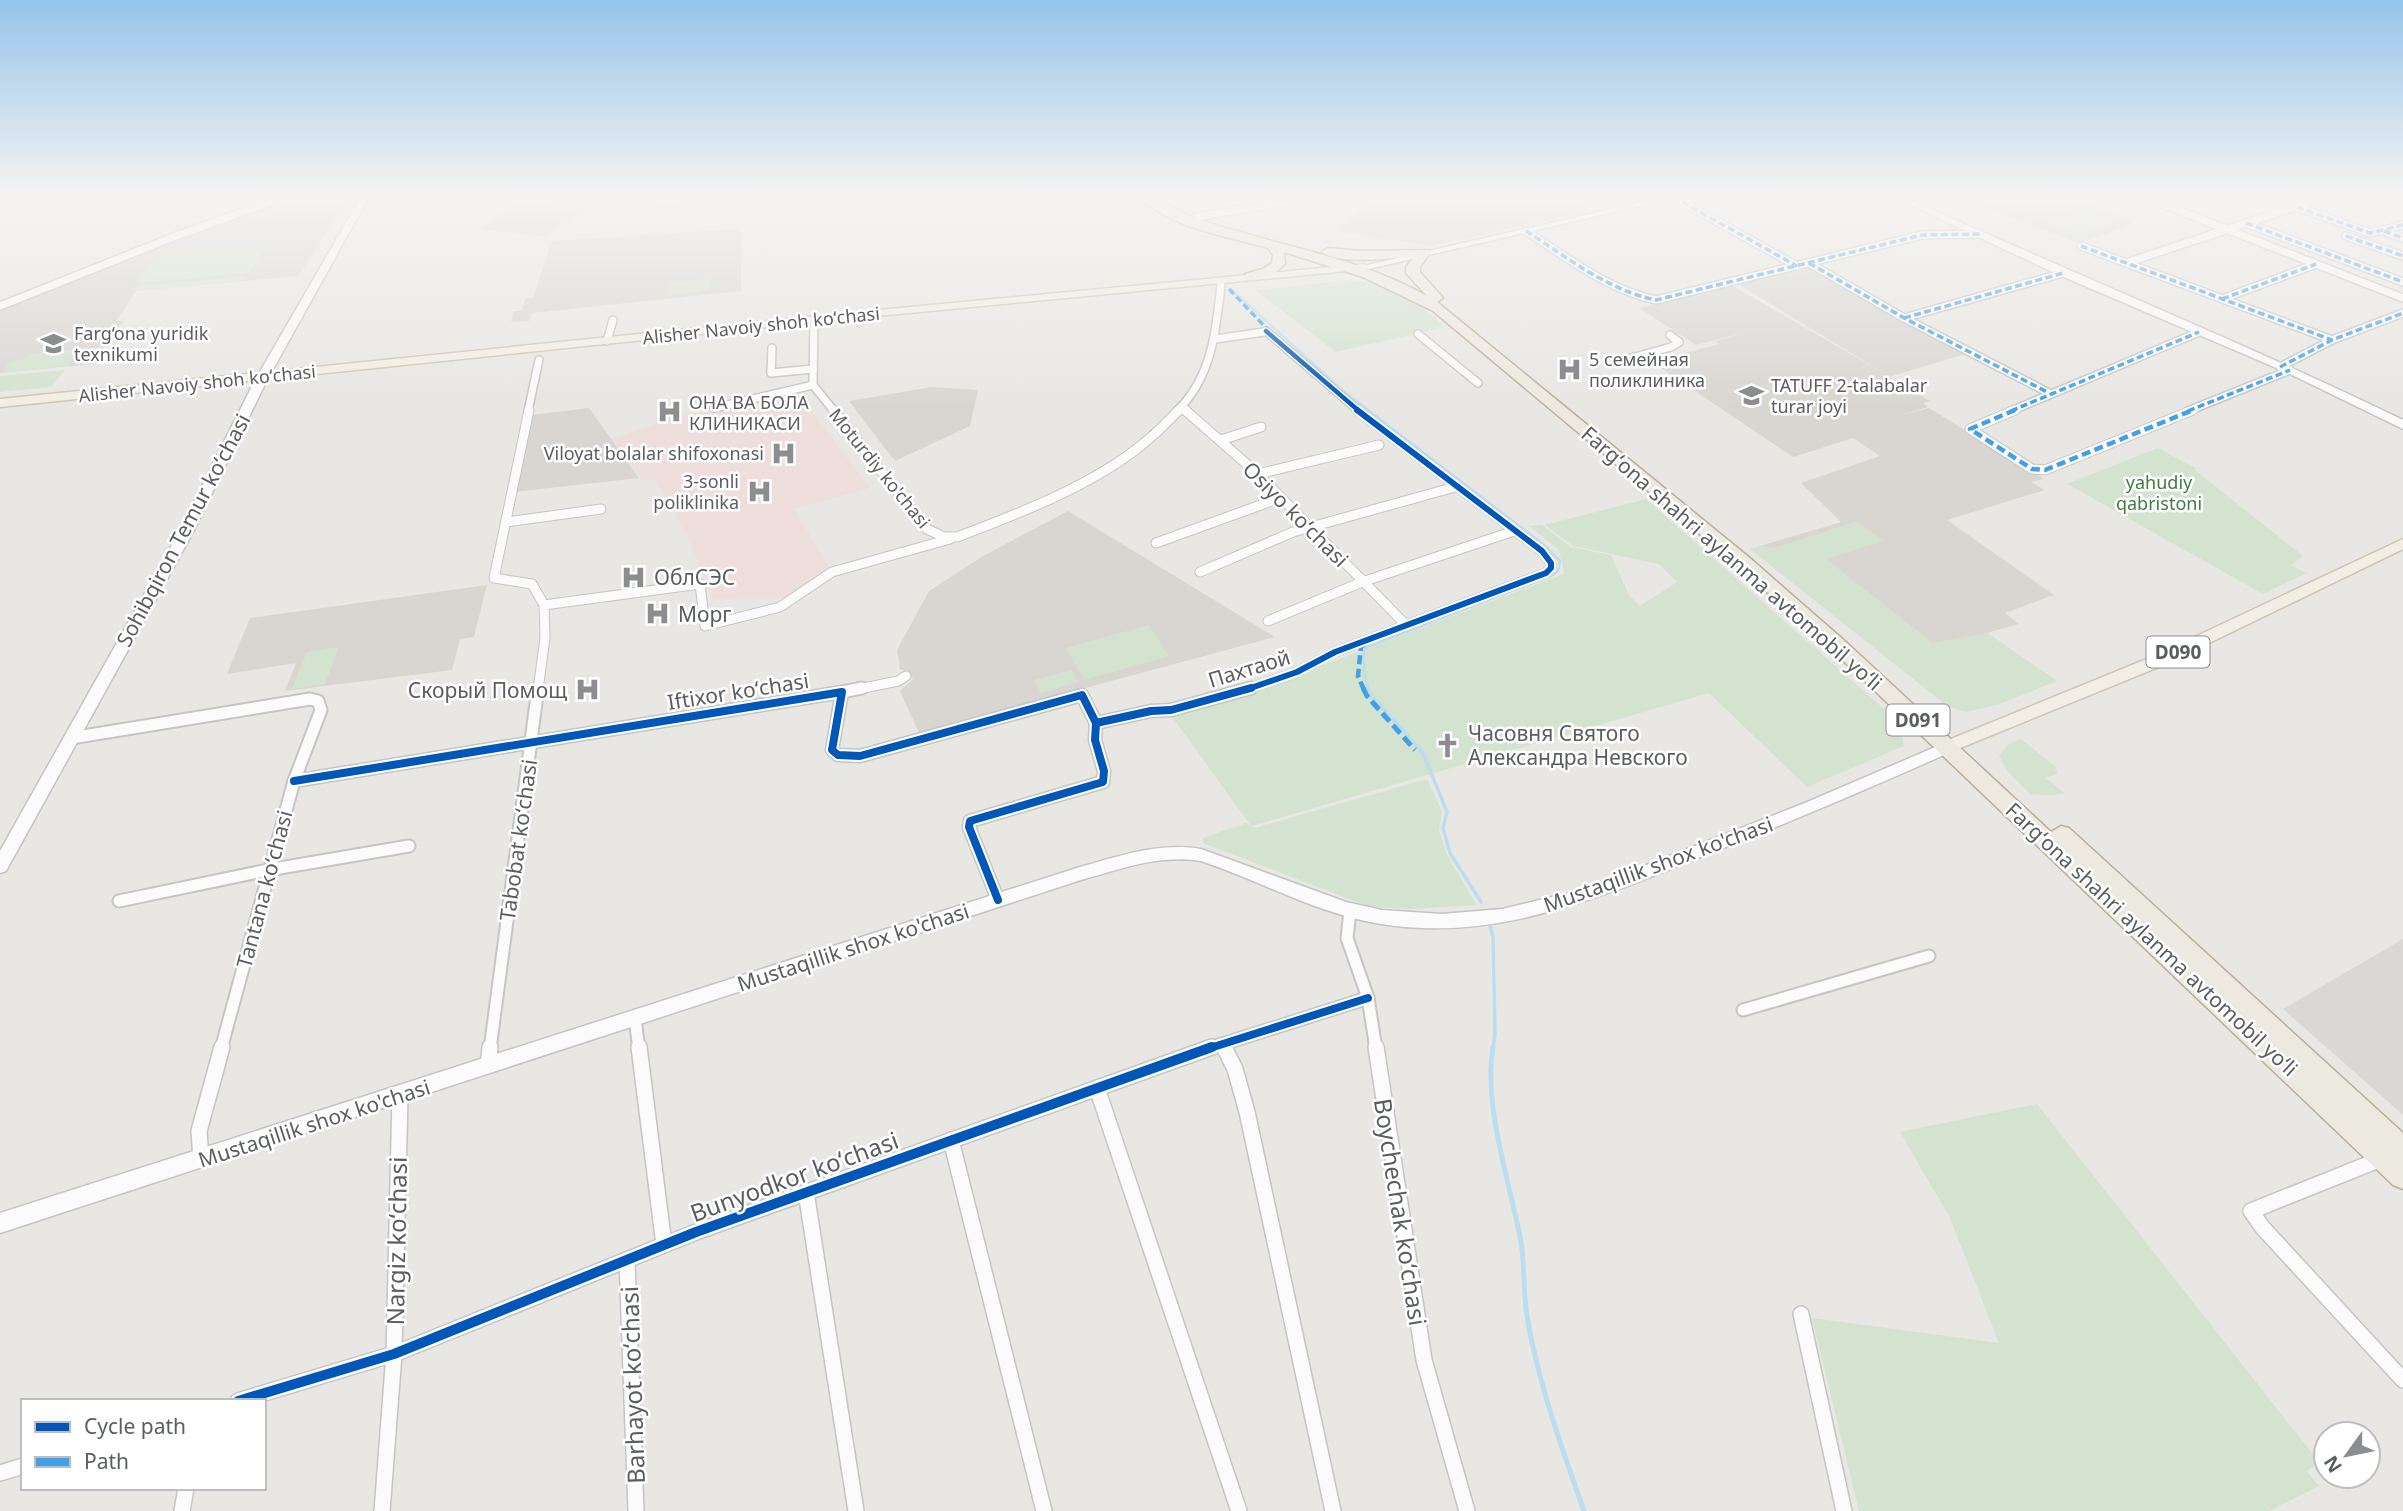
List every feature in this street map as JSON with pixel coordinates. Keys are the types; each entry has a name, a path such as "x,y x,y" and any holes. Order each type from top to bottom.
{"highway":[{"path":"1250,277 1268,272 1277,266"},
{"name":"Fargʻona shahri aylanma avtomobil yoʻli","path":"1349,266 1410,291 1438,308 1745,563 1954,744"},
{"name":"Fargʻona shahri aylanma avtomobil yoʻli","path":"1351,266 1417,288 1446,306 1764,568 2394,1155 2403,1176"},
{"path":"1414,266 1413,272 1422,285 1446,306"}],"main road":[{"name":"Sohibqiron Temur koʻchasi","path":"0,866 185,534 262,379 326,266"},
{"name":"Alisher Navoiy shoh koʻchasi","path":"0,403 262,379 1369,266"},
{"path":"2049,266 2285,368 2403,425"},
{"path":"814,323 1221,285 1329,274 1358,268"},
{"name":"Alisher Navoiy shoh koʻchasi","path":"0,410 607,341 814,323"},
{"name":"Mustaqillik shox ko'chasi","path":"0,1223 400,1096 998,900 1150,854 1183,852 1241,868 1350,911 1383,918 1436,921 1509,915 1557,905 1811,807 1954,744 2160,660 2403,543"}],"street":[{"path":"0,306 102,266"},
{"path":"1583,266 1621,289 1646,300 1656,300 1797,266"},
{"path":"1813,266 1904,318 2049,393"},
{"path":"2133,266 2332,340"},
{"path":"2222,299 2312,266"},
{"path":"2320,266 2403,298"},
{"path":"2327,268 2336,266"},
{"path":"2358,266 2403,282"},
{"path":"1904,318 2063,272"},
{"name":"Moturdiy ko'chasi","path":"813,385 927,529 944,537 970,534 1040,505 1126,457 1145,443 1182,407 1208,366 1215,339 1221,285"},
{"path":"2199,332 2049,393 1970,429 2032,469 2045,470 2285,368 2332,340 2403,313"},
{"path":"607,341 613,320"},
{"path":"714,408 813,385 814,323"},
{"path":"1215,339 1265,331 1358,411 1514,531"},
{"path":"1418,334 1478,383"},
{"path":"1624,360 1671,347 1679,342 1670,335"},
{"path":"772,348 771,373 813,369"},
{"path":"538,360 495,578 532,584 544,605 700,584 705,626 780,607 832,572 957,537"},
{"name":"Osiyo koʻchasi","path":"1182,407 1258,474 1406,625"},
{"path":"1221,440 1261,427"},
{"path":"1258,474 1379,445"},
{"path":"1200,572 1293,532 1455,486"},
{"path":"1156,543 1280,498"},
{"path":"506,522 601,509"},
{"path":"1268,621 1362,582 1514,531"},
{"name":"Пахтаой","path":"1096,723 1151,711 1171,710 1289,675 1314,665 1335,652 1549,570 1552,565 1545,555 1514,531"},
{"name":"Tabobat koʻchasi","path":"488,1065 545,638 544,605"},
{"path":"842,692 898,681 906,676"},
{"name":"Iftixor koʻchasi","path":"294,781 842,692 832,750 845,756 875,753 1078,695 1085,698 1096,723"},
{"name":"Tantana koʻchasi","path":"71,738 310,699 318,701 321,710 294,781 268,870 199,1131 201,1160"},
{"path":"998,900 969,827 970,821 1103,782 1104,771 1096,740 1096,723"},
{"path":"119,901 268,870 410,846"},
{"name":"Boychechak koʻchasi","path":"1350,911 1347,938 1368,998 1424,1360 1467,1511"},
{"path":"1742,1010 1929,956"},
{"name":"Bunyodkor koʻchasi","path":"245,1399 394,1354 664,1245 806,1192 1223,1044 1368,998"},
{"path":"635,1019 664,1245"},
{"path":"1223,1044 1235,1069 1247,1112 1333,1511"},
{"path":"1097,1088 1240,1511"},
{"name":"Nargiz koʻchasi","path":"382,1511 394,1354 400,1096"},
{"path":"951,1140 1044,1511"},
{"path":"2394,1155 2251,1211 2263,1228 2403,1380"},
{"path":"806,1192 856,1511"},
{"name":"Barhayot koʻchasi","path":"627,1260 636,1511"},
{"path":"1801,1314 1844,1511"},
{"path":"0,1473 21,1467"},
{"path":"182,1511 186,1490"}],"shaded area":[{"path":"109,266 305,266 298,276 136,291 116,321 124,321 92,364 0,373 0,311"},
{"path":"544,266 741,266 741,291 532,313 529,321 511,322 514,311 522,311 525,299 533,298"},
{"path":"1799,267 1813,268 1968,353 1889,377 1930,401 1923,403 1928,407 1899,416 1929,408 2044,479 2031,482 2045,490 1947,520 2054,595 2005,613 2019,624 1987,633 2057,681 1996,705 1750,549 1841,522 1801,483 1880,456 1853,438 1793,457 1652,362 1719,344 1716,341 1746,332 1696,345 1639,308 1733,286 1887,375 1736,283"},
{"path":"932,387 978,390 970,426 895,461 849,401"},
{"name":"3-sonli poliklinika","path":"795,389 870,488 794,509 831,570 786,598 713,599 688,537 656,480 642,480 613,438 670,419"},
{"path":"589,408 639,478 513,492 532,415"},
{"path":"1068,511 1275,637 919,733 900,691 913,679 909,673 900,669 897,650 929,591 983,556"},
{"path":"487,585 474,637 460,639 452,670 285,691 296,663 227,674 250,618"},
{"path":"2403,939 2403,1115 2283,1009"}],"green space":[{"path":"151,266 254,266 249,273 137,283"},
{"path":"247,276 242,281 133,291 136,286"},
{"path":"711,279 711,290 667,295 668,283"},
{"path":"1351,280 1380,285 1402,294 1445,327 1336,352 1255,290"},
{"path":"79,349 67,366 2,373 11,361 25,359 29,354"},
{"path":"65,370 51,387 0,392 0,376"},
{"name":"yahudiy qabristoni","path":"2158,448 2197,469 2195,470 2303,556 2291,565 2306,573 2263,594 2067,484"},
{"path":"1646,499 1900,723 1904,746 1807,787 1709,693 1252,826 1254,828 1427,779 1442,812 1439,830 1447,855 1477,905 1409,909 1367,906 1203,843 1203,838 1246,823 1251,826 1170,714 1254,691 1564,574 1559,550 1529,526 1542,525 1571,547 1611,555 1629,595 1640,606 1677,582 1659,564 1573,546 1545,525"},
{"path":"1857,521 1883,541 1826,559 1933,643 1987,633 2057,681 1996,705 1966,712 1947,706 1750,549 1760,546 1774,548"},
{"path":"1149,625 1169,656 1084,680 1066,648"},
{"path":"339,647 325,684 292,689 307,652"},
{"path":"1072,670 1079,682 1041,693 1034,680"},
{"path":"2021,739 2056,767 2057,774 2046,778 2064,793 2031,795 2007,771 1999,756 2007,745"},
{"path":"2037,1104 2312,1453 2312,1467 2307,1471 2312,1477 2312,1490 2269,1511 1859,1511 1812,1318 1999,1343 1950,1218 1900,1132"}],"waterway":[{"path":"1231,289 1343,391 1544,545 1560,561 1558,571 1553,575 1367,647 1364,650 1364,673 1369,690"},
{"path":"1368,688 1370,694 1423,753 1447,812 1443,828 1450,853 1481,902"},
{"path":"1490,926 1493,936 1493,1049"},
{"path":"1493,1047 1491,1070 1495,1119 1521,1242 1526,1307 1532,1341 1551,1415 1584,1511"}],"marked path":[{"path":"1580,266 1625,291 1656,300 1797,266"},
{"path":"1813,266 1904,318 2049,393"},
{"path":"2133,266 2332,340"},
{"path":"2222,299 2312,266"},
{"path":"2359,266 2403,282"},
{"path":"1904,318 2063,273"},
{"path":"1229,289 1270,332"},
{"path":"2280,367 2332,340 2403,313"},
{"path":"2199,332 1970,429 2032,469 2045,470 2290,370"},
{"path":"1367,643 1361,647 1358,676 1367,696 1415,750"}],"cycle path":[{"path":"1096,723 1151,711 1171,710 1276,680 1335,652 1546,573 1551,568 1551,563 1542,551 1358,411 1266,331"},
{"path":"294,781 842,692 832,750 838,755 860,756 1082,695 1096,723 1095,740 1104,771 1103,782 970,821 969,827 998,900"},
{"path":"245,1399 394,1354 696,1232 1206,1049 1368,998"}],"place":[{"name":"Farg‘ona yuridik texnikumi","path":"54,343"},
{"name":"5 семейная поликлиника","path":"1569,369"},
{"name":"TATUFF 2-talabalar turar joyi","path":"1751,395"},
{"name":"ОНА ВА БОЛА КЛИНИКАСИ","path":"669,412"},
{"name":"Viloyat bolalar shifoxonasi","path":"784,453"},
{"name":"3-sonli poliklinika","path":"759,491"},
{"name":"ОблСЭС","path":"634,577"},
{"name":"Морг","path":"658,614"},
{"name":"Скорый Помощ","path":"587,690"},
{"name":"Часовня Святого Александра Невского","path":"1448,745"}]}
